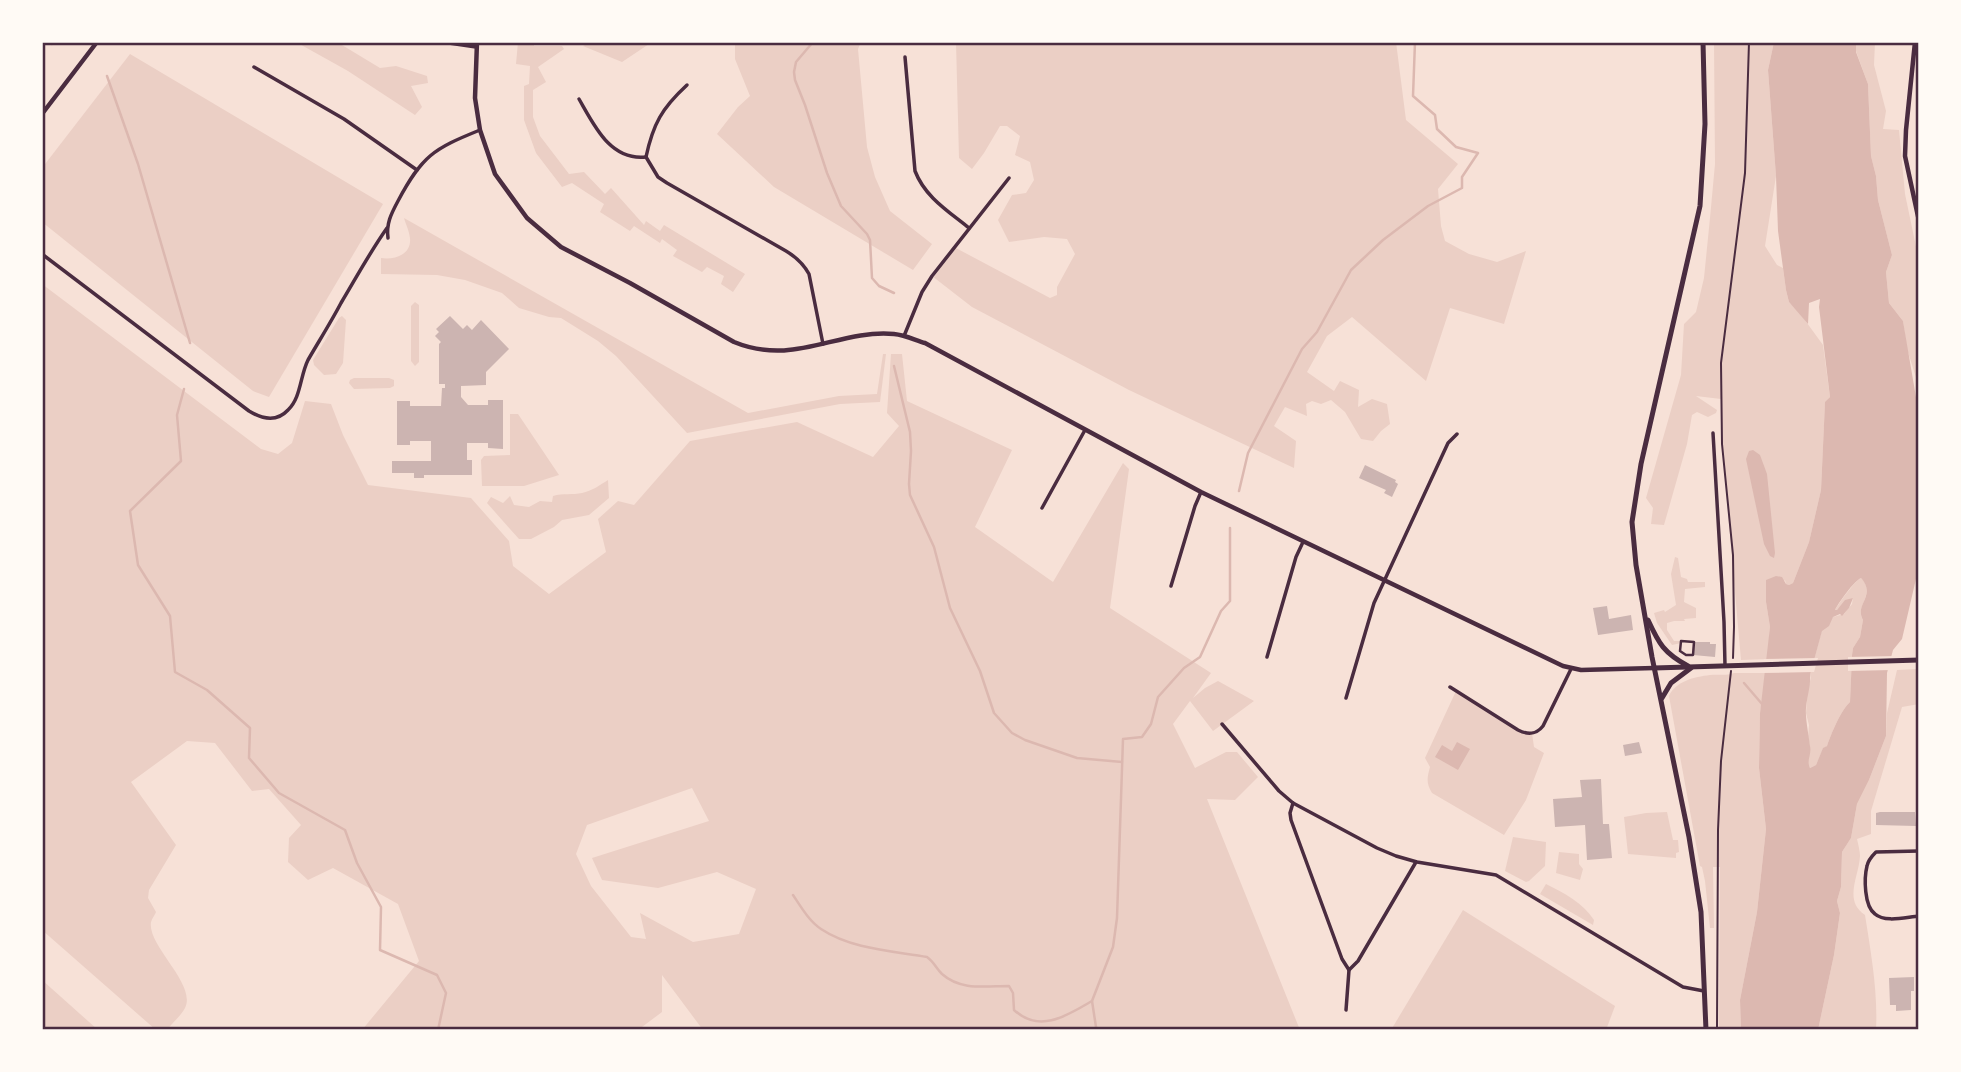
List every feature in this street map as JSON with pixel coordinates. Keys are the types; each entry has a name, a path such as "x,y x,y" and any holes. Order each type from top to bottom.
{"main road":[{"path":"1703,42 1705,124 1700,206 1641,464 1633,505 1632,538 1654,668 1695,869 1702,923 1706,1030"},
{"path":"1644,611 1660,645 1674,659 1691,668"},
{"path":"1654,668 1918,660"},
{"path":"1661,701 1671,683 1691,668"}],"street":[{"path":"42,114 97,42"},
{"path":"442,42 477,44 475,98 480,130 495,174 527,218 561,247 747,347 779,351 866,335 904,336 925,344 1201,492 1571,669 1654,668"},
{"path":"1915,42 1905,156 1919,220"},
{"path":"905,57 915,171 920,184 929,195 969,228"},
{"path":"254,67 344,119 417,170"},
{"path":"687,85 661,114 652,132 646,157 658,177 795,256 804,265 809,274 822,344"},
{"path":"579,99 600,136 609,144 631,156 646,157"},
{"path":"42,254 249,411 258,417 269,419 282,416 291,409 307,362 387,228 392,213 417,170 432,153 480,130"},
{"path":"904,336 922,292 1009,178"},
{"path":"387,228 388,238"},
{"path":"1042,508 1085,430"},
{"path":"1713,433 1725,666"},
{"path":"1346,698 1374,603 1448,443 1457,434"},
{"path":"1171,586 1201,492"},
{"path":"1267,657 1296,557 1303,542"},
{"path":"1681,641 1694,642 1693,655 1680,651 1681,641"},
{"path":"1450,687 1518,730 1532,733 1543,726 1571,669"},
{"path":"1222,724 1279,791 1293,803 1377,848 1416,862 1496,875 1683,988 1704,990"},
{"path":"1293,803 1291,820 1342,959 1349,970 1346,1010"},
{"path":"1919,851 1876,852 1867,866 1866,895 1874,914 1885,918 1919,916"},
{"path":"1349,970 1416,862"}],"path":[{"path":"1733,658 1733,568 1722,444 1721,363 1745,173 1749,42"},
{"path":"1717,1030 1721,761 1730,675 1734,673"}],"shaded area":[{"path":"296,42 337,42 380,68 396,66 427,76 428,83 411,86 422,107 415,115 348,71"},
{"path":"518,42 534,42 534,46 562,46 564,49 538,67 546,82 533,90 533,117 540,136 569,174 584,172 605,194 611,188 644,225 646,221 660,231 664,225 745,274 733,292 721,284 724,276 707,267 702,272 673,256 677,250 662,239 660,243 634,226 630,231 600,212 604,204 572,183 562,187 536,153 524,120 524,86 529,84 530,66 516,64"},
{"path":"591,42 652,42 622,62 583,46"},
{"path":"727,42 861,42 858,49 867,147 875,177 890,211 932,244 913,270 774,187 717,134 750,96 735,59 735,44"},
{"path":"956,42 1396,42 1406,120 1458,164 1438,189 1445,241 1469,254 1497,262 1526,251 1504,324 1450,308 1426,381 1352,317 1327,336 1307,372 1334,391 1340,381 1359,390 1358,407 1372,399 1387,404 1390,424 1373,441 1361,439 1345,412 1331,400 1321,404 1312,401 1306,404 1307,416 1285,407 1274,426 1296,441 1294,468 1129,390 972,307 932,276 954,247 1050,298 1057,295 1057,287 1075,254 1067,239 1044,237 1009,242 998,220 1012,195 1026,193 1034,180 1030,162 1015,155 1020,136 1007,126 1000,126 972,169 959,158"},
{"path":"1714,42 1774,42 1768,70 1776,176 1765,246 1777,265 1783,268 1789,302 1823,345 1830,397 1825,403 1821,490 1809,542 1793,583 1786,584 1785,580 1766,602 1770,627 1768,659 1741,660 1722,444 1721,399 1696,396 1717,410 1708,417 1697,412 1692,415 1687,444 1664,525 1651,524 1653,508 1646,498 1681,375 1684,324 1696,312 1704,278 1715,164"},
{"path":"1774,42 1856,42 1856,52 1868,84 1871,156 1878,200 1892,255 1886,272 1889,303 1903,321 1919,415 1919,566 1902,639 1893,650 1887,673 1886,736 1857,804 1851,838 1842,852 1841,887 1837,901 1840,913 1818,1030 1741,1030 1740,1000 1757,912 1766,829 1759,768 1760,713 1770,627 1766,580 1776,576 1782,577 1786,584 1793,583 1809,542 1821,490 1825,402 1830,397 1820,299 1809,303 1808,324 1789,302 1786,290 1778,231 1768,70","holes":["1861,578 1867,590 1861,609 1863,620 1860,637 1852,655 1850,702 1840,716 1816,765 1810,768 1806,708 1810,675 1822,631 1829,626 1833,617 1840,614 1842,616 1849,608 1853,598 1845,600 1835,610 1855,583"]},
{"path":"1856,42 1875,42 1874,65 1886,111 1883,129 1899,130 1905,194 1919,261 1919,387 1907,349 1903,321 1889,303 1886,272 1892,255 1878,200 1871,156 1868,84 1856,51"},
{"path":"130,54 383,204 269,397 253,391 42,222 42,168"},
{"path":"404,218 748,413 839,396 877,394 883,354 886,354 880,402 840,404 687,433 616,356 598,341 561,318 519,308 502,293 465,280 437,275 381,274 381,258 399,256 409,247 410,236"},
{"path":"42,284 261,449 278,454 292,443 305,401 331,404 368,485 471,498 509,541 513,566 549,594 606,552 598,519 618,501 634,505 690,441 797,422 873,457 899,426 887,413 891,354 902,354 907,401 1012,450 975,527 1053,582 1123,463 1129,469 1110,608 1211,673 1193,698 1218,681 1254,701 1213,731 1190,701 1173,724 1195,768 1226,752 1237,752 1258,777 1235,800 1207,799 1300,1030 703,1030 662,975 662,1012 638,1030 362,1030 419,961 398,904 333,868 308,880 288,862 289,838 301,825 269,789 252,791 215,743 187,741 131,782 176,845 149,890 148,898 156,912 151,922 152,932 187,998 185,1008 167,1030 156,1030 42,930 42,476 45,472 42,469","holes":["692,788 709,821 592,858 602,880 658,888 717,872 756,889 739,934 693,942 640,913 646,939 631,937 591,886 576,854 587,825"]},
{"path":"415,302 419,305 419,362 415,366 411,361 411,306"},
{"path":"342,316 346,320 343,363 336,374 324,375 314,365 313,360"},
{"path":"354,378 389,378 394,380 394,386 354,389 349,383"},
{"path":"510,414 518,414 559,475 524,486 482,486 481,460 484,456 510,455"},
{"path":"1753,450 1760,455 1767,474 1774,558 1764,544 1746,459 1749,451"},
{"path":"608,480 609,498 589,515 562,520 531,539 519,539 487,503 491,497 503,503 510,496 514,505 529,507 540,501 552,502 553,496 586,492"},
{"path":"1675,557 1678,558 1681,577 1688,582 1705,582 1705,587 1685,589 1684,602 1696,608 1696,618 1667,623 1667,630 1674,641 1681,641 1672,645 1657,623 1654,613 1665,612 1676,605 1671,574"},
{"path":"1861,578 1867,589 1861,610 1863,620 1860,637 1853,648 1850,702 1840,716 1816,765 1810,768 1807,763 1810,746 1806,713 1808,688 1822,630 1833,617 1844,614 1852,604 1853,598 1835,610"},
{"path":"1917,669 1919,704 1902,707 1871,811 1871,834 1857,839 1860,856 1853,895 1858,909 1865,915 1875,987 1876,1030 1818,1030 1840,913 1837,901 1841,887 1842,852 1851,838 1857,804 1886,736 1887,713 1897,670"},
{"path":"1734,673 1766,673 1760,713 1759,768 1766,829 1757,912 1740,1000 1741,1030 1719,1030 1720,867 1713,867 1714,928 1710,928 1705,881 1669,696 1681,683 1692,679"},
{"path":"1456,691 1518,730 1532,733 1534,747 1544,753 1526,800 1504,835 1432,793 1429,786 1430,767 1425,758"},
{"path":"1457,742 1470,749 1458,770 1435,757 1442,745 1452,751"},
{"path":"1667,812 1673,840 1678,840 1679,852 1676,853 1676,858 1628,854 1624,817"},
{"path":"1513,837 1546,842 1545,866 1526,882 1505,871"},
{"path":"1559,852 1579,854 1579,864 1583,869 1580,880 1556,873"},
{"path":"1546,884 1579,904 1594,920 1593,925 1540,894"},
{"path":"1463,910 1615,1006 1606,1030 1391,1030"},
{"path":"42,980 98,1030 42,1030"}],"pier":[{"path":"1895,656 1892,670 1848,671 1848,657"},
{"path":"1818,658 1814,672 1762,673 1764,659"}],"building":[{"path":"450,316 463,329 467,325 472,330 481,320 509,349 486,372 486,385 461,386 461,397 468,405 488,405 488,400 503,400 503,449 488,448 488,443 467,443 467,460 472,460 472,475 424,475 424,478 414,478 414,473 392,473 392,461 431,461 431,441 410,441 410,445 397,445 397,401 410,401 410,406 441,406 442,388 445,388 445,384 439,384 441,342 435,336 439,332 436,329"},
{"path":"1365,465 1396,480 1398,484 1392,497 1384,493 1386,490 1359,478"},
{"path":"1607,606 1609,619 1631,615 1633,630 1598,635 1593,608"},
{"path":"1694,642 1716,644 1715,657 1693,655"},
{"path":"1639,742 1642,753 1625,756 1623,745"},
{"path":"1601,779 1603,824 1609,824 1612,858 1587,860 1585,825 1555,827 1553,799 1582,797 1580,780"},
{"path":"1915,812 1916,826 1876,825 1876,813"},
{"path":"1914,977 1911,1010 1896,1011 1896,1005 1890,1005 1889,978"}],"waterway":[{"path":"50,42 56,42"},
{"path":"813,42 796,62 795,80 841,206 870,240 872,278 879,286 894,293"},
{"path":"1239,491 1248,453 1302,349 1317,332 1351,270 1383,240 1428,206 1462,188 1462,177 1478,153 1456,147 1437,129 1435,115 1413,96 1415,42"},
{"path":"107,76 138,164 190,343"},
{"path":"894,366 910,432 910,495 934,547 950,608 980,671 994,713 1012,733 1025,740 1077,758 1122,762"},
{"path":"184,389 177,415 181,461 130,511 138,565 170,616 175,672 207,690 250,728 249,758 279,793 345,830 357,863 381,907 380,950 437,975 446,993 438,1030"},
{"path":"1098,1030 1092,1001 1113,947 1117,918 1123,739 1142,737 1151,724 1158,697 1184,668 1200,657 1221,611 1230,601 1230,528"},
{"path":"1744,683 1762,704"},
{"path":"793,895 813,922 833,936 872,948 927,957 942,974 957,983 1009,986 1013,993 1014,1010 1034,1021 1054,1020 1092,1001"}]}
